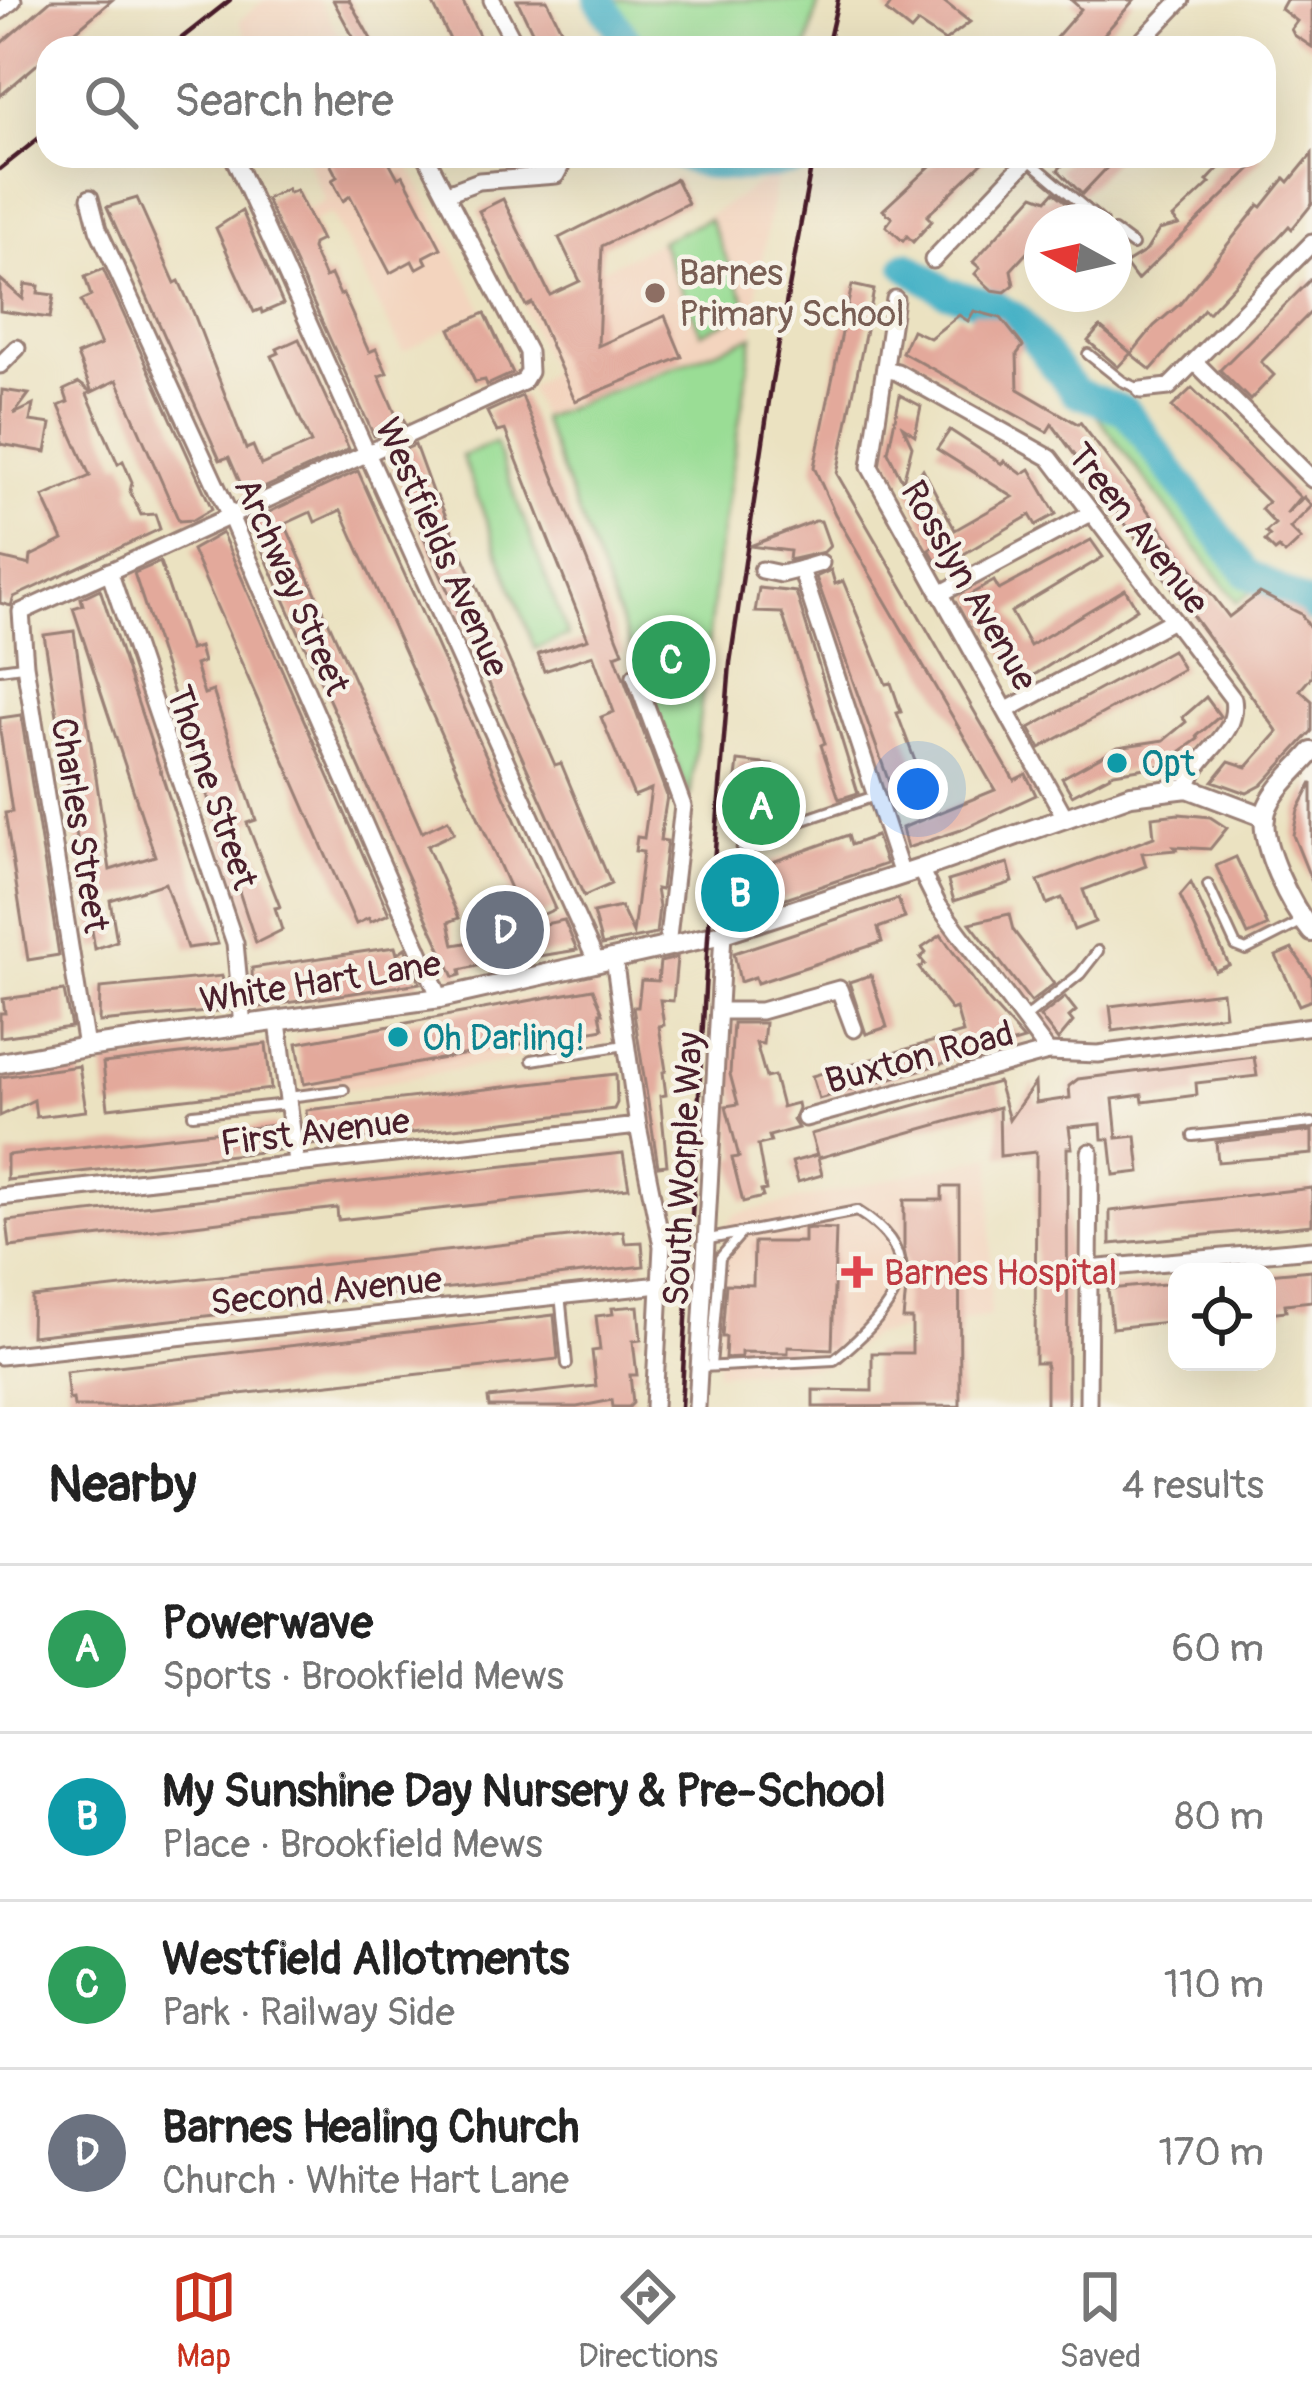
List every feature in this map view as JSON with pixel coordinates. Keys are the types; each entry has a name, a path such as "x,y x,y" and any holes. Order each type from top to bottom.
{"street":[{"path":"0,11 14,0"},
{"path":"492,0 511,36"},
{"path":"1146,36 1181,0"},
{"name":"Westfields Avenue","path":"238,168 605,960 626,1045 662,1246 654,1407"},
{"path":"109,571 523,382 529,372 528,352 433,168"},
{"path":"447,194 479,181 556,175 560,168"},
{"path":"933,260 1020,168"},
{"name":"Archway Street","path":"90,198 98,229 230,516 440,998"},
{"path":"1141,390 1169,387 1312,243"},
{"name":"Rosslyn Avenue","path":"895,299 870,466 1066,819"},
{"path":"0,365 17,348"},
{"path":"1195,362 1312,479"},
{"name":"Treen Avenue","path":"885,369 1034,446 1063,471 1233,699 1231,726 1192,772 1188,788"},
{"path":"940,594 1091,513"},
{"path":"762,570 782,574 821,563"},
{"path":"801,569 877,796 911,872 1048,1052"},
{"name":"Charles Street","path":"86,1047 25,665 21,612 109,571"},
{"name":"Thorne Street","path":"109,571 235,943 243,1026"},
{"path":"1007,710 1173,620"},
{"path":"635,676 683,806 667,946"},
{"path":"1307,926 1274,861 1264,817 1273,796 1310,759"},
{"path":"764,920 744,857 748,830 781,816 777,787"},
{"name":"White Hart Lane","path":"0,1063 440,998 723,933 1131,795 1188,788 1264,817"},
{"name":"South Worple Way","path":"698,1407 706,1367 723,933"},
{"path":"721,1011 761,1011 839,989 854,1029"},
{"path":"278,1022 296,1162"},
{"name":"Buxton Road","path":"805,1118 1048,1052 1098,1054 1312,1026"},
{"name":"First Avenue","path":"0,1198 638,1126"},
{"path":"1088,1407 1090,1152"},
{"path":"1089,1269 1312,1249"},
{"name":"Second Avenue","path":"0,1356 660,1286"}],"lane":[{"path":"1041,168 1082,204"},
{"path":"1088,353 1141,390"},
{"path":"0,669 25,665"},
{"path":"759,835 877,796"},
{"path":"1208,885 1236,946 1246,950 1307,926"},
{"path":"1025,1018 1080,974 1098,951"},
{"path":"532,1060 626,1045"},
{"path":"194,1114 344,1090"},
{"path":"1192,1136 1312,1123"},
{"path":"709,1240 857,1211 896,1246 900,1283 891,1301 834,1360 706,1367 720,1258 727,1245 745,1233"},
{"path":"560,1294 567,1364"}],"shaded area":[{"path":"264,0 319,0 339,36 246,36 239,21"},
{"path":"310,168 410,168 483,310 403,352 331,214 303,225 298,214 325,201"},
{"name":"Barnes Primary School","path":"777,172 753,336 541,418 529,388 550,371 524,308 697,223"},
{"path":"597,986 606,1043 347,1089 344,1085 304,1091 294,1038"},
{"name":"Barnes Hospital","path":"992,1156 990,1316 871,1336 833,1365 717,1373 724,1227 736,1214"}],"green space":[{"path":"612,0 819,0 810,36 634,36"},
{"path":"709,219 750,311 701,333 660,241"},
{"path":"753,336 719,549 690,798 541,418"},
{"path":"1090,406 1125,415 1254,590 1237,602"},
{"path":"495,443 568,636 535,649 462,456"}],"building":[{"path":"51,0 112,0 70,36 36,36 36,65 0,96 0,44"},
{"path":"333,0 349,0 369,36 352,36"},
{"path":"431,0 462,0 479,36 448,36"},
{"path":"517,0 547,0 564,36 534,36"},
{"path":"894,0 942,0 970,22 952,36 938,36 918,23 911,31 886,11"},
{"path":"1071,0 1134,0 1102,36 1057,36 1081,9"},
{"path":"1286,0 1312,0 1312,47 1294,35 1291,29 1297,21 1281,9"},
{"path":"1312,154 1312,204 1292,229 1289,226 1208,313 1204,309 1151,370 1131,354 1180,304 1259,205 1285,178 1289,182"},
{"path":"332,168 393,168 398,178 403,175 441,248 424,257 427,263 416,269 412,261 390,273 350,196 343,201 332,180 337,177"},
{"path":"928,168 977,168 927,216 932,221 913,242 907,236 903,241 886,226 892,218 883,210"},
{"path":"1060,168 1107,168 1082,194"},
{"path":"1219,168 1252,168 1137,280 1132,260 1146,251 1159,230 1179,225 1173,218 1210,183 1207,181"},
{"path":"676,179 688,203 602,246 598,346 665,316 682,357 575,401 532,303 526,306 479,211 503,199 550,295 580,281 559,238"},
{"path":"287,189 289,193 296,190 321,240 312,249 325,278 331,275 369,352 376,349 387,373 379,376 396,415 401,413 405,423 378,435 374,436 266,199"},
{"path":"1054,192 1069,204 1026,204 1034,195 1047,200"},
{"path":"137,198 194,314 246,449 253,446 261,465 311,443 272,356 299,339 349,449 246,496 229,457 220,460 107,207"},
{"path":"1024,206 1024,256 1011,270 1014,285 1005,292 992,290 975,274 980,268 973,262"},
{"path":"242,211 283,304 262,313 261,309 254,312 216,228"},
{"path":"103,269 212,509 193,520 179,521 117,380 92,392 77,355 101,345 81,301 91,296 85,277"},
{"path":"1312,278 1312,311 1261,362 1274,375 1250,400 1220,370"},
{"path":"0,279 23,299 25,284 39,286 38,293 54,295 50,318 0,311"},
{"path":"852,285 874,290 837,474 1014,780 1026,774 1036,795 961,830 907,848 902,828 995,790 835,514 814,467"},
{"path":"974,311 1001,318 1023,346 1017,354 1018,389 1080,422 1229,617 1260,593 1301,614 1312,631 1312,676 1300,690 1312,701 1312,731 1262,785 1247,793 1213,781 1229,761 1247,767 1278,732 1052,424 1047,432 902,352 912,330 930,338 959,315 968,321"},
{"path":"485,313 513,373 487,385 485,380 475,382 450,329"},
{"path":"1100,327 1131,353 1118,367 1088,341"},
{"path":"79,383 91,392 87,394 118,464 123,461 141,515 155,514 160,529 14,597 11,606 0,603 0,558 30,565 31,556 63,540 43,497 90,476 59,406 68,402 64,390"},
{"path":"1192,388 1300,497 1286,514 1304,497 1312,506 1290,528 1301,539 1285,554 1265,541 1270,536 1266,532 1275,524 1261,509 1268,502 1172,407"},
{"path":"2,390 29,394 14,414 33,405 30,421 51,424 46,452 0,444"},
{"path":"900,395 921,406 915,435 903,427 912,446 903,482 888,452"},
{"path":"522,396 623,652 615,655 667,796 656,934 602,945 593,913 621,907 633,933 643,852 635,851 637,837 644,838 651,789 634,796 601,717 614,712 593,655 544,671 538,654 588,639 505,430 497,432 487,412"},
{"path":"950,430 1022,474 1030,469 1056,514 1036,525 1030,515 940,568 929,549 935,545 908,491 923,469 955,530 1013,497 937,449"},
{"path":"415,445 434,497 555,765 561,763 611,884 584,896 388,457"},
{"path":"358,471 555,909 533,919 536,926 564,920 577,950 477,966 460,970 461,975 454,977 252,520","holes":["341,510 512,893 497,896 498,900 487,905 488,911 477,914 483,940 454,945 449,922 459,918 427,846 454,833 448,820 422,832 285,524 311,512 315,522"]},
{"path":"821,521 830,546 824,552 789,560 790,551 750,546"},
{"path":"222,533 389,914 370,922 369,918 356,924 192,550"},
{"path":"1091,540 1103,557 1011,612 1030,646 1125,589 1137,609 1020,684 971,594 994,581 999,590"},
{"path":"160,562 190,650 199,647 203,662 195,665 204,694 213,691 256,820 247,823 280,907 275,908 282,930 256,943 134,573"},
{"path":"831,570 835,584 843,581 886,684 891,683 921,777 891,788 816,577"},
{"path":"759,588 796,592 858,793 839,799 782,613 755,612"},
{"path":"100,589 218,944 187,948 165,883 110,900 117,941 95,949 44,635 74,631 110,870 155,856 73,608"},
{"path":"1172,650 1183,669 1040,748 1029,728"},
{"path":"1206,697 1220,716 1170,759 1171,764 1114,773 1072,795 1062,778 1118,747 1164,740"},
{"path":"21,715 59,955 28,960 5,813 12,812 0,731 0,718"},
{"path":"738,761 772,765 765,787 768,809 738,823 727,822"},
{"path":"1312,783 1312,882 1293,835 1298,810"},
{"path":"1152,817 1210,817 1227,828 1210,849 1174,847 1176,850 1142,853 1146,866 1083,890 1095,922 1074,930 1062,898 1047,904 1038,881 1154,837"},
{"path":"848,835 851,845 876,836 886,864 771,903 763,876 773,872 770,863"},
{"path":"1236,857 1268,926 1248,935 1216,866"},
{"path":"1008,863 1013,882 954,901 948,881"},
{"path":"738,877 748,908 718,910 721,882"},
{"path":"1191,883 1229,965 1215,971 1180,896"},
{"path":"898,899 905,918 878,928 882,942 757,983 755,977 740,982 734,953"},
{"path":"1009,914 1013,930 1054,984 1031,1002 970,923"},
{"path":"941,935 987,999 1024,1040 819,1099 812,1076 963,1033 956,1008 951,1010 919,968 925,964 920,958 926,953 922,948"},
{"path":"395,947 397,954 405,948 420,983 253,1008 252,968"},
{"path":"1292,949 1312,978 1312,1000 1299,1005 1276,956"},
{"path":"677,958 673,1001 660,1000 666,1095 660,1096 667,1165 658,1166 633,1007 638,1007 641,980 658,981 660,962"},
{"path":"871,975 887,1027 866,1034 849,982"},
{"path":"222,976 229,1010 99,1022 100,988"},
{"path":"593,989 603,1013 603,1029 304,1084 297,1043"},
{"path":"64,991 71,1027 0,1037 3,999"},
{"path":"1222,992 1225,1015 1113,1031 1110,1006"},
{"path":"1065,997 1076,1011 1058,1040 1040,1017"},
{"path":"733,1023 765,1023 763,1044 756,1043 766,1078 774,1076 782,1107 797,1103 798,1108 793,1120 798,1128 769,1136 771,1142 758,1145 766,1190 761,1191 763,1197 743,1202 732,1158 739,1157 726,1106 738,1104 730,1074"},
{"path":"266,1044 271,1089 108,1108 103,1063"},
{"path":"1254,1057 1257,1076 1196,1083 1197,1095 1143,1102 1142,1095 1113,1099 1117,1138 1136,1136 1140,1172 1114,1175 1110,1139 1102,1139 1101,1124 1069,1127 1068,1407 1046,1407 1046,1363 1035,1363 1036,1152 1000,1156 999,1107 818,1158 822,1175 798,1182 792,1162 817,1155 811,1134 998,1082 1009,1120 1035,1083 1036,1103 1070,1098 1069,1086 1078,1079"},
{"path":"79,1066 86,1111 36,1117 34,1100 0,1116 0,1077"},
{"path":"616,1074 614,1109 310,1145 306,1110"},
{"path":"276,1125 279,1150 7,1180 7,1155"},
{"path":"1312,1131 1312,1154 1218,1162 1216,1142"},
{"path":"623,1153 629,1188 338,1220 337,1208 10,1247 7,1221"},
{"path":"942,1187 959,1187 960,1406 813,1407 813,1390 872,1391 872,1353 912,1353 912,1319 903,1319 908,1269 904,1200 942,1200"},
{"path":"1312,1188 1312,1225 1110,1244 1110,1211"},
{"path":"804,1229 836,1229 832,1349 788,1347 788,1353 741,1352 741,1357 725,1358 726,1284 753,1285 754,1242 804,1242"},
{"path":"623,1231 625,1243 642,1242 644,1266 31,1336 32,1297"},
{"path":"1312,1270 1312,1301 1285,1304 1286,1311 1276,1312 1276,1273"},
{"path":"1168,1284 1168,1322 1112,1328 1108,1289"},
{"path":"638,1306 641,1340 633,1341 637,1375 630,1375 633,1403 629,1407 613,1407 612,1400 577,1407 489,1407 488,1398 596,1386 592,1351 600,1350 596,1316 613,1314 612,1308"},
{"path":"554,1315 558,1359 121,1407 74,1407 73,1399 69,1400 66,1372"}],"waterway":[{"path":"599,0 624,36"},
{"path":"907,266 946,292 994,305 1018,319 1075,392 1126,411 1247,573 1312,608"}],"railway":[{"path":"184,36 230,0"},
{"path":"830,36 838,0"},
{"path":"0,169 36,140"},
{"path":"681,1407 708,937 730,663 772,381 811,168"}],"place":[{"name":"Barnes Primary School","path":"655,293"},
{"name":"Westfield Allotments","path":"671,660"},
{"name":"Opt","path":"1117,763"},
{"name":"Powerwave","path":"761,806"},
{"name":"My Sunshine Day Nursery & Pre-School","path":"740,893"},
{"name":"Barnes Healing Church","path":"505,930"},
{"name":"Oh Darling!","path":"398,1037"},
{"name":"Barnes Hospital","path":"857,1272"}]}
